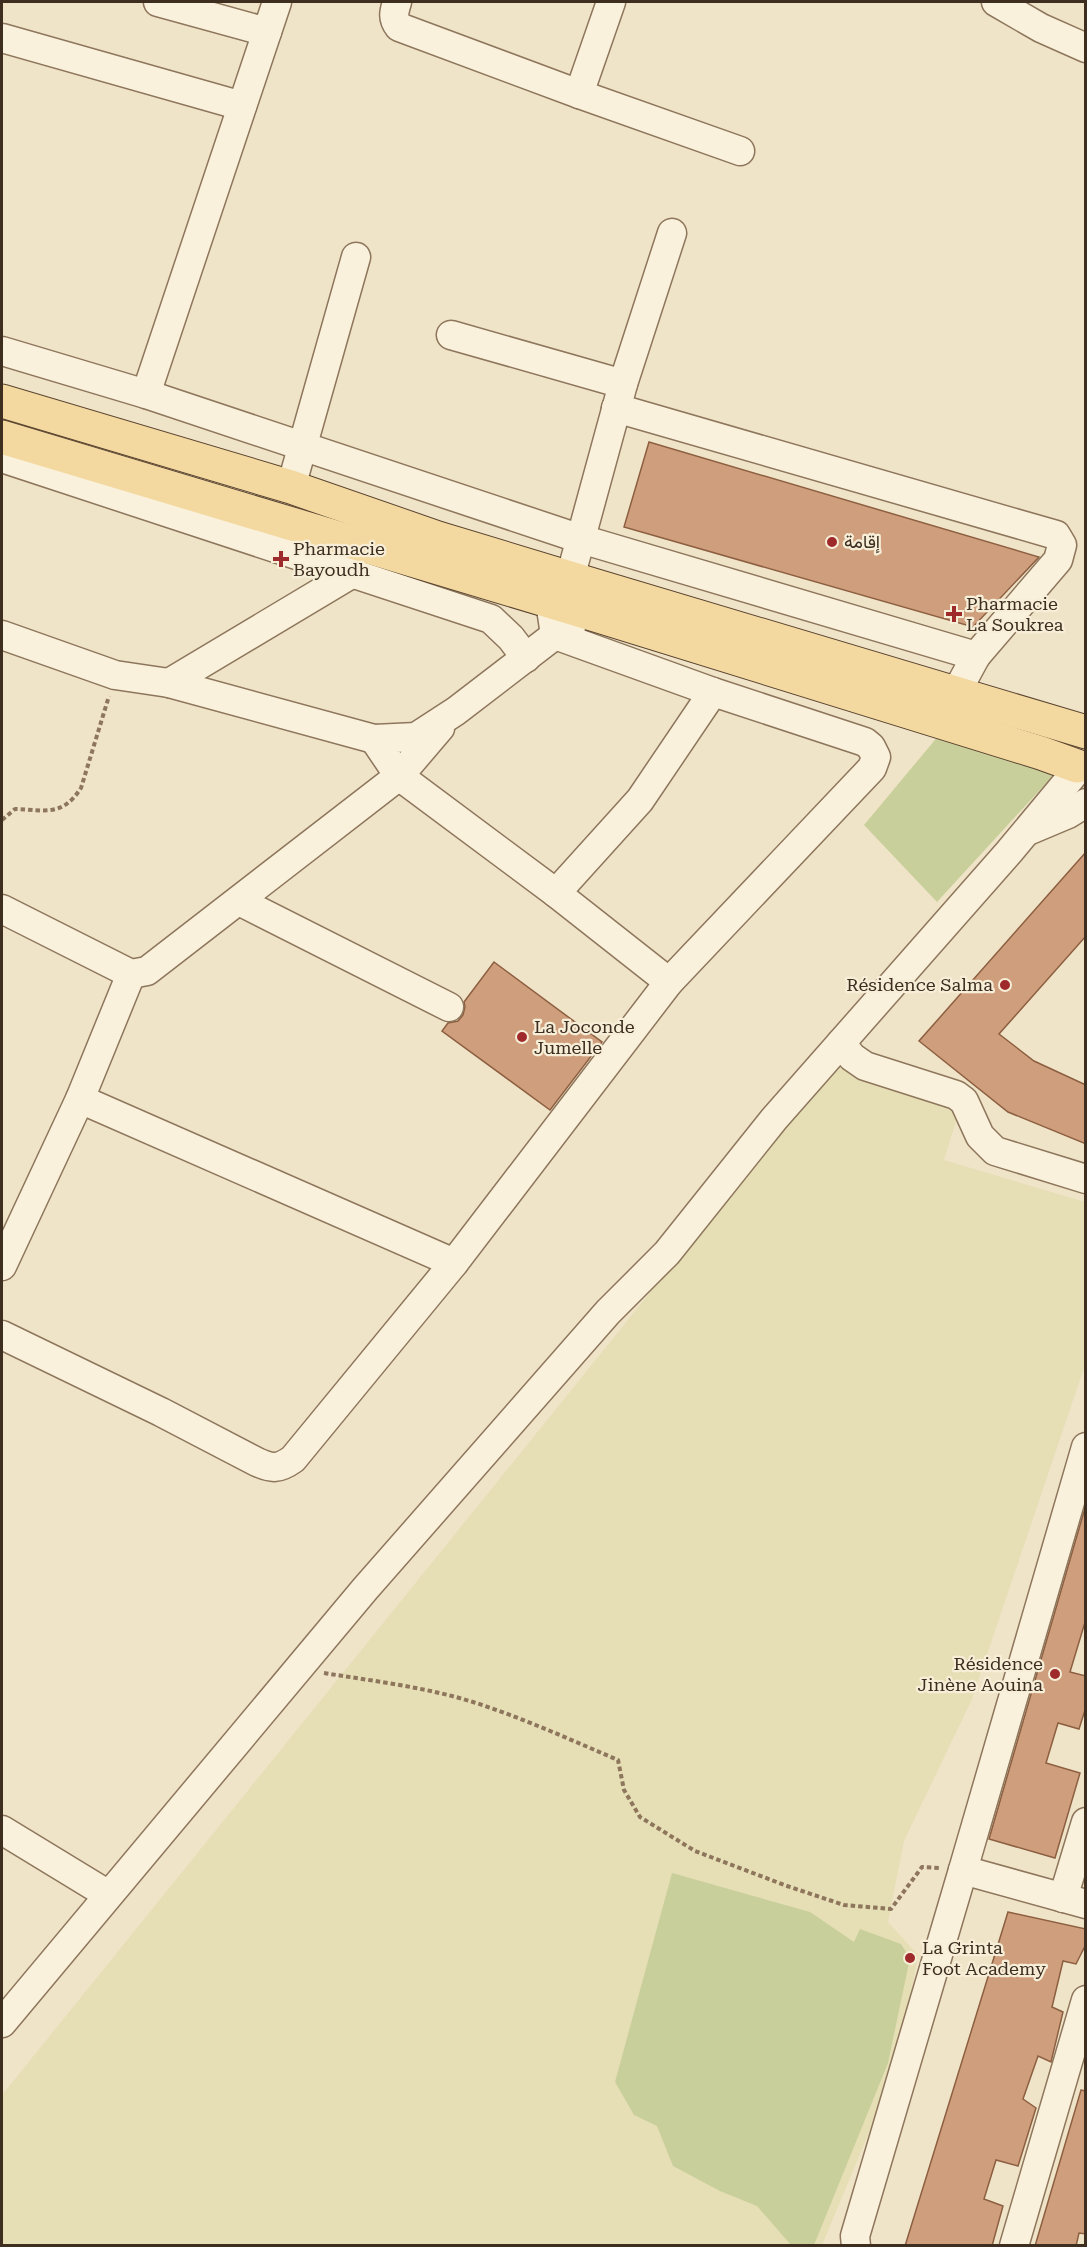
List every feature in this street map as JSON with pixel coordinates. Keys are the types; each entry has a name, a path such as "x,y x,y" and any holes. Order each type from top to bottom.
{"main road":[{"path":"2,400 291,487 438,538 560,590 595,615 1041,753 1083,782"},
{"path":"2,437 560,590 621,592 813,652 1086,732"}],"street":[{"path":"158,2 267,32"},
{"path":"146,394 277,2"},
{"path":"397,2 393,13 399,27 579,94 740,150"},
{"path":"579,94 610,2"},
{"path":"996,2 1041,28 1086,48"},
{"path":"2,38 242,106"},
{"path":"555,635 560,590 581,540 620,396 672,233"},
{"path":"291,487 356,257"},
{"path":"451,335 620,396 1056,535 1062,545 1058,560 976,656 956,693"},
{"path":"2,351 146,394 581,540 976,656"},
{"path":"2,458 491,619 511,638 526,658"},
{"path":"169,683 353,573"},
{"path":"2,635 115,675 169,683 374,739 416,737 456,711 555,635 595,615 621,592"},
{"path":"2,1335 161,1412 271,1469 284,1466 293,1459 454,1263 669,982 872,768 876,757 871,747 865,742 713,692 555,635"},
{"path":"556,893 640,800 713,692"},
{"path":"2,909 131,974 147,971 399,776 456,711"},
{"path":"374,739 399,776 556,893 669,982"},
{"path":"3,2017 525,1406 608,1312 666,1253 774,1119 1026,832 1083,782"},
{"path":"1026,832 1083,782"},
{"path":"239,901 449,1007"},
{"path":"2,1266 80,1099 131,974"},
{"path":"841,1043 852,1057 865,1066 956,1095 964,1101 980,1136 995,1151 1086,1179"},
{"path":"80,1099 454,1263"},
{"path":"856,2246 855,2236 1086,1447"},
{"path":"963,1870 1074,1901 1086,1822"},
{"path":"2,1830 107,1894"},
{"path":"1014,2246 1086,2000"}],"path":[{"path":"2,820 15,808 50,810 64,807 74,798 81,788 115,675"},
{"path":"298,1669 391,1684 472,1702 553,1732 618,1760 624,1790 640,1817 695,1851 844,1905 891,1909 922,1867 963,1870"}],"shaded area":[{"path":"833,1066 961,1105 944,1160 1085,1202 1085,1365 972,1699 904,1841 888,1922 918,1955 899,2061 822,2245 2,2246 2,2095"}],"green space":[{"path":"944,729 1061,767 937,902 864,825"},
{"path":"672,1873 810,1912 854,1942 860,1929 901,1944 910,1958 888,2063 814,2245 791,2245 757,2206 720,2191 673,2166 657,2126 634,2115 615,2082"}],"building":[{"name":"إقامة","path":"649,442 1039,557 973,627 624,527"},
{"name":"Résidence Salma","path":"1086,852 1086,936 999,1034 1034,1061 1086,1085 1086,1144 1008,1112 919,1041"},
{"name":"La Joconde Jumelle","path":"494,962 602,1042 550,1110 442,1031 448,1023 458,1021 463,1015 464,1002"},
{"name":"Résidence Jinène Aouina","path":"1085,1508 1086,1619 1070,1672 1086,1676 1086,1707 1079,1729 1058,1723 1046,1763 1080,1773 1055,1858 989,1839"},
{"path":"1008,1912 1086,1929 1086,1944 1076,1964 1063,1961 1052,2007 1063,2012 1051,2062 1038,2056 1023,2099 1036,2108 1018,2166 996,2160 984,2199 1003,2206 992,2246 905,2246"},
{"path":"1081,2090 1086,2091 1086,2234 1079,2233 1076,2246 1035,2246"}],"place":[{"name":"إقامة","path":"832,542"},
{"name":"Pharmacie Bayoudh","path":"281,559"},
{"name":"Pharmacie La Soukrea","path":"954,614"},
{"name":"Résidence Salma","path":"1005,985"},
{"name":"La Joconde Jumelle","path":"522,1037"},
{"name":"Résidence Jinène Aouina","path":"1055,1674"},
{"name":"La Grinta Foot Academy","path":"910,1958"}]}
